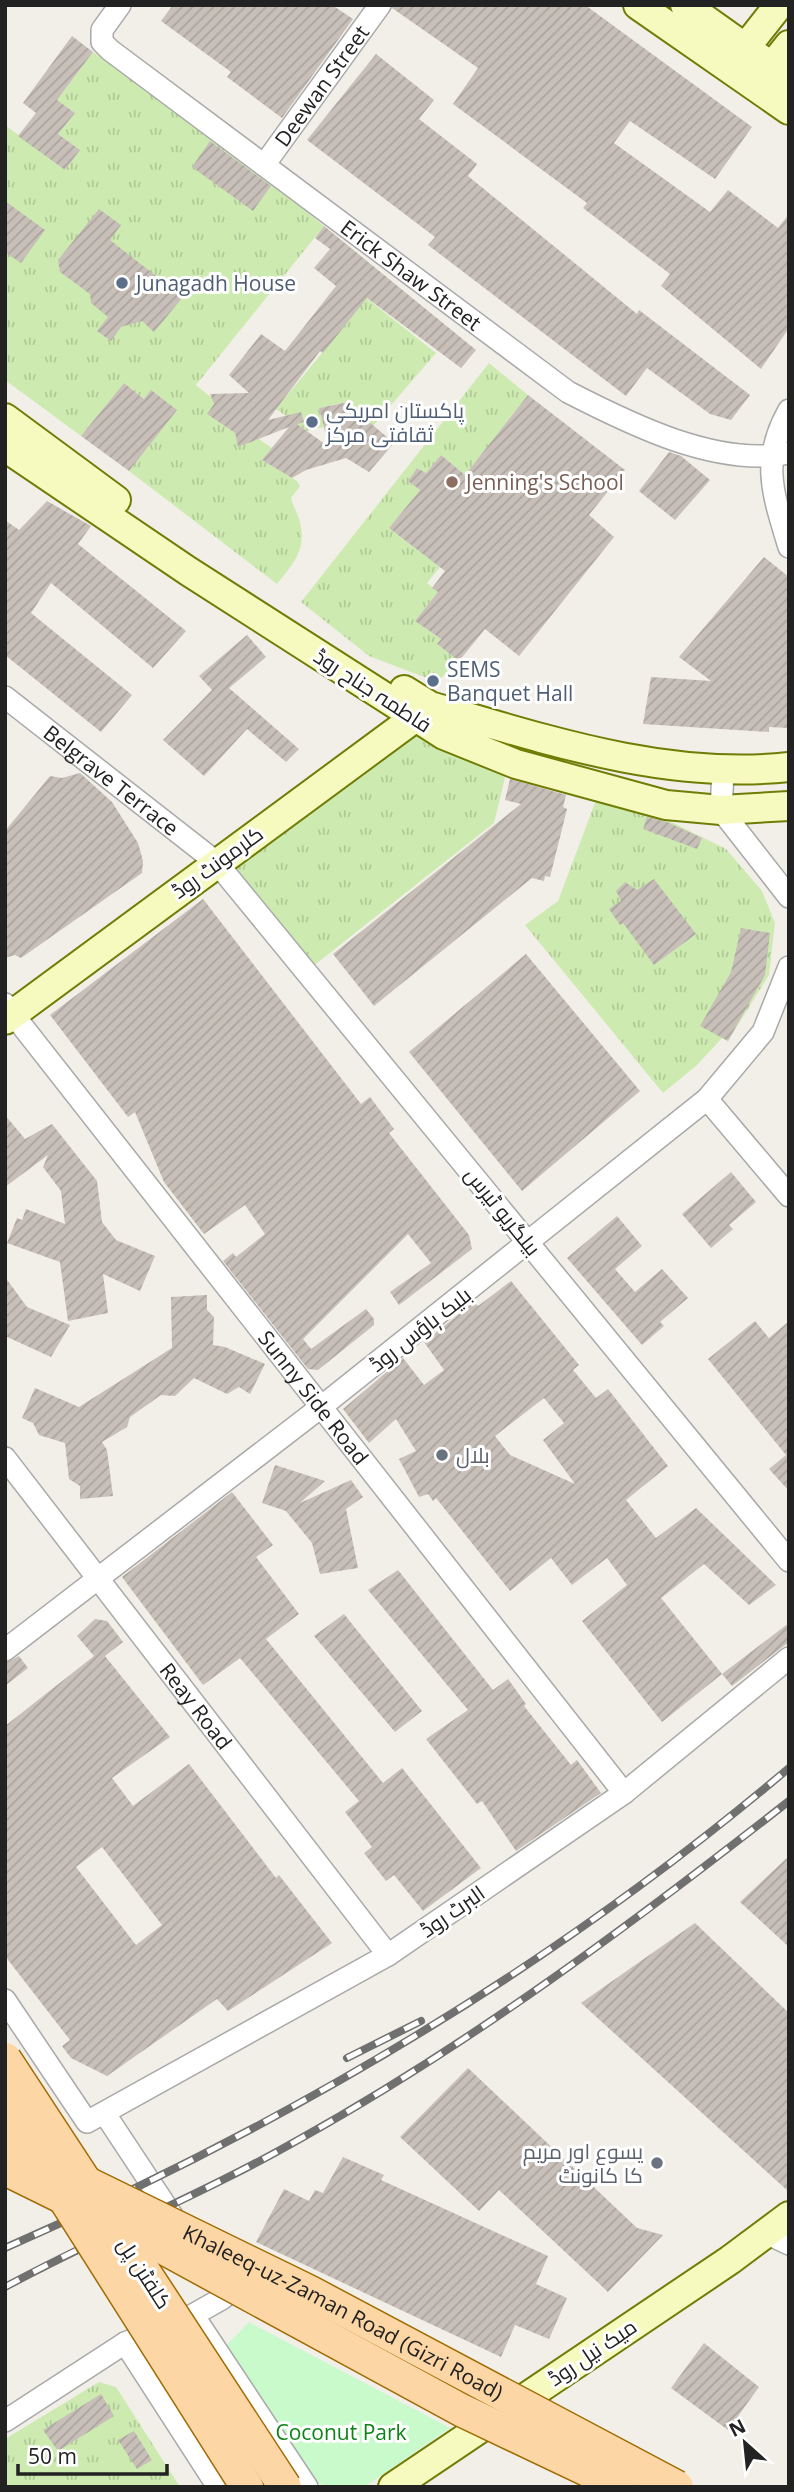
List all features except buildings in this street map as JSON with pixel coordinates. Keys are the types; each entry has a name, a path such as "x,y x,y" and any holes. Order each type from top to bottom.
{"main road":[{"path":"638,5 772,78 789,110"},
{"path":"685,5 737,58"},
{"path":"737,58 779,5"},
{"path":"772,78 789,45"},
{"name":"فاطمہ جناح روڈ","path":"5,418 231,580 422,712 443,735 516,764 666,804 721,810 789,806"},
{"name":"فاطمہ جناح روڈ","path":"5,447 422,712 621,758 723,772 789,767"},
{"name":"کلرمونٹ روڈ","path":"8,1013 422,712"},
{"name":"کلفٹن پل","path":"5,2059 285,2487"},
{"name":"کلفٹن پل","path":"5,2105 247,2487"},
{"name":"Khaleeq-uz-Zaman Road (Gizri Road)","path":"5,2143 310,2292 677,2487"},
{"name":"Khaleeq-uz-Zaman Road (Gizri Road)","path":"5,2169 145,2238 461,2410 623,2487"},
{"name":"میک نیل روڈ","path":"393,2487 777,2239 789,2216"}],"street":[{"name":"Erick Shaw Street","path":"120,5 102,30 102,42 568,392 633,425 684,444 779,455"},
{"name":"Deewan Street","path":"264,165 380,5"},
{"path":"789,410 771,482 789,547"},
{"name":"Belgrave Terrace","path":"5,697 216,862"},
{"path":"723,772 721,810 789,897"},
{"name":"بیلگریو ٹیرس","path":"216,862 789,1561"},
{"name":"بلیک ہاؤس روڈ","path":"5,1650 321,1407 707,1099 763,1032 789,967"},
{"name":"Sunny Side Road","path":"8,1013 624,1793"},
{"path":"707,1099 789,1196"},
{"name":"Reay Road","path":"5,1458 388,1955"},
{"name":"البرٹ روڈ","path":"96,2118 388,1955 624,1793 789,1658"},
{"path":"5,2000 96,2118 223,2292 218,2303 125,2343 5,2421"},
{"path":"193,2315 307,2487"},
{"path":"125,2343 218,2487"}],"green space":[{"path":"93,52 273,183 324,226 196,385 212,398 214,404 207,414 235,433 238,447 256,437 272,448 262,460 297,481 300,486 291,498 301,529 300,547 294,562 277,584 129,471 176,410 151,391 144,399 124,383 81,436 5,380 5,125 65,170 80,150 58,134 75,113 57,100"},
{"path":"351,286 436,353 373,426 367,421 353,421 347,402 319,408 324,427 307,431 276,409 358,309"},
{"path":"489,363 528,395 465,475 441,455 426,473 417,468 408,481 420,490 389,528 440,567 427,583 438,592 415,621 441,639 437,644 459,661 437,682 369,656 301,602"},
{"path":"414,718 509,761 494,823 307,971 219,863"},
{"path":"601,787 726,849 762,891 775,923 769,975 728,1041 722,1038 697,1065 663,1093 525,925 558,901"},
{"name":"Coconut Park","path":"249,2322 450,2428 364,2487 331,2487 306,2480 223,2349"},
{"path":"99,2382 116,2387 180,2487 5,2487 5,2439"}],"railway":[{"path":"5,2248 213,2149 415,2036 607,1909 700,1840 789,1768"},
{"path":"5,2287 262,2160 363,2103 488,2023 611,1937 789,1801"},
{"path":"347,2058 421,2021"}],"place":[{"name":"Junagadh House","path":"122,283"},
{"name":"پاکستان امریکی ثقافتی مرکز","path":"312,422"},
{"name":"Jenning's School","path":"452,482"},
{"name":"SEMS Banquet Hall","path":"433,681"},
{"name":"بلال","path":"442,1455"},
{"name":"یسوع اور مریم کا کانونٹ","path":"657,2163"}]}
